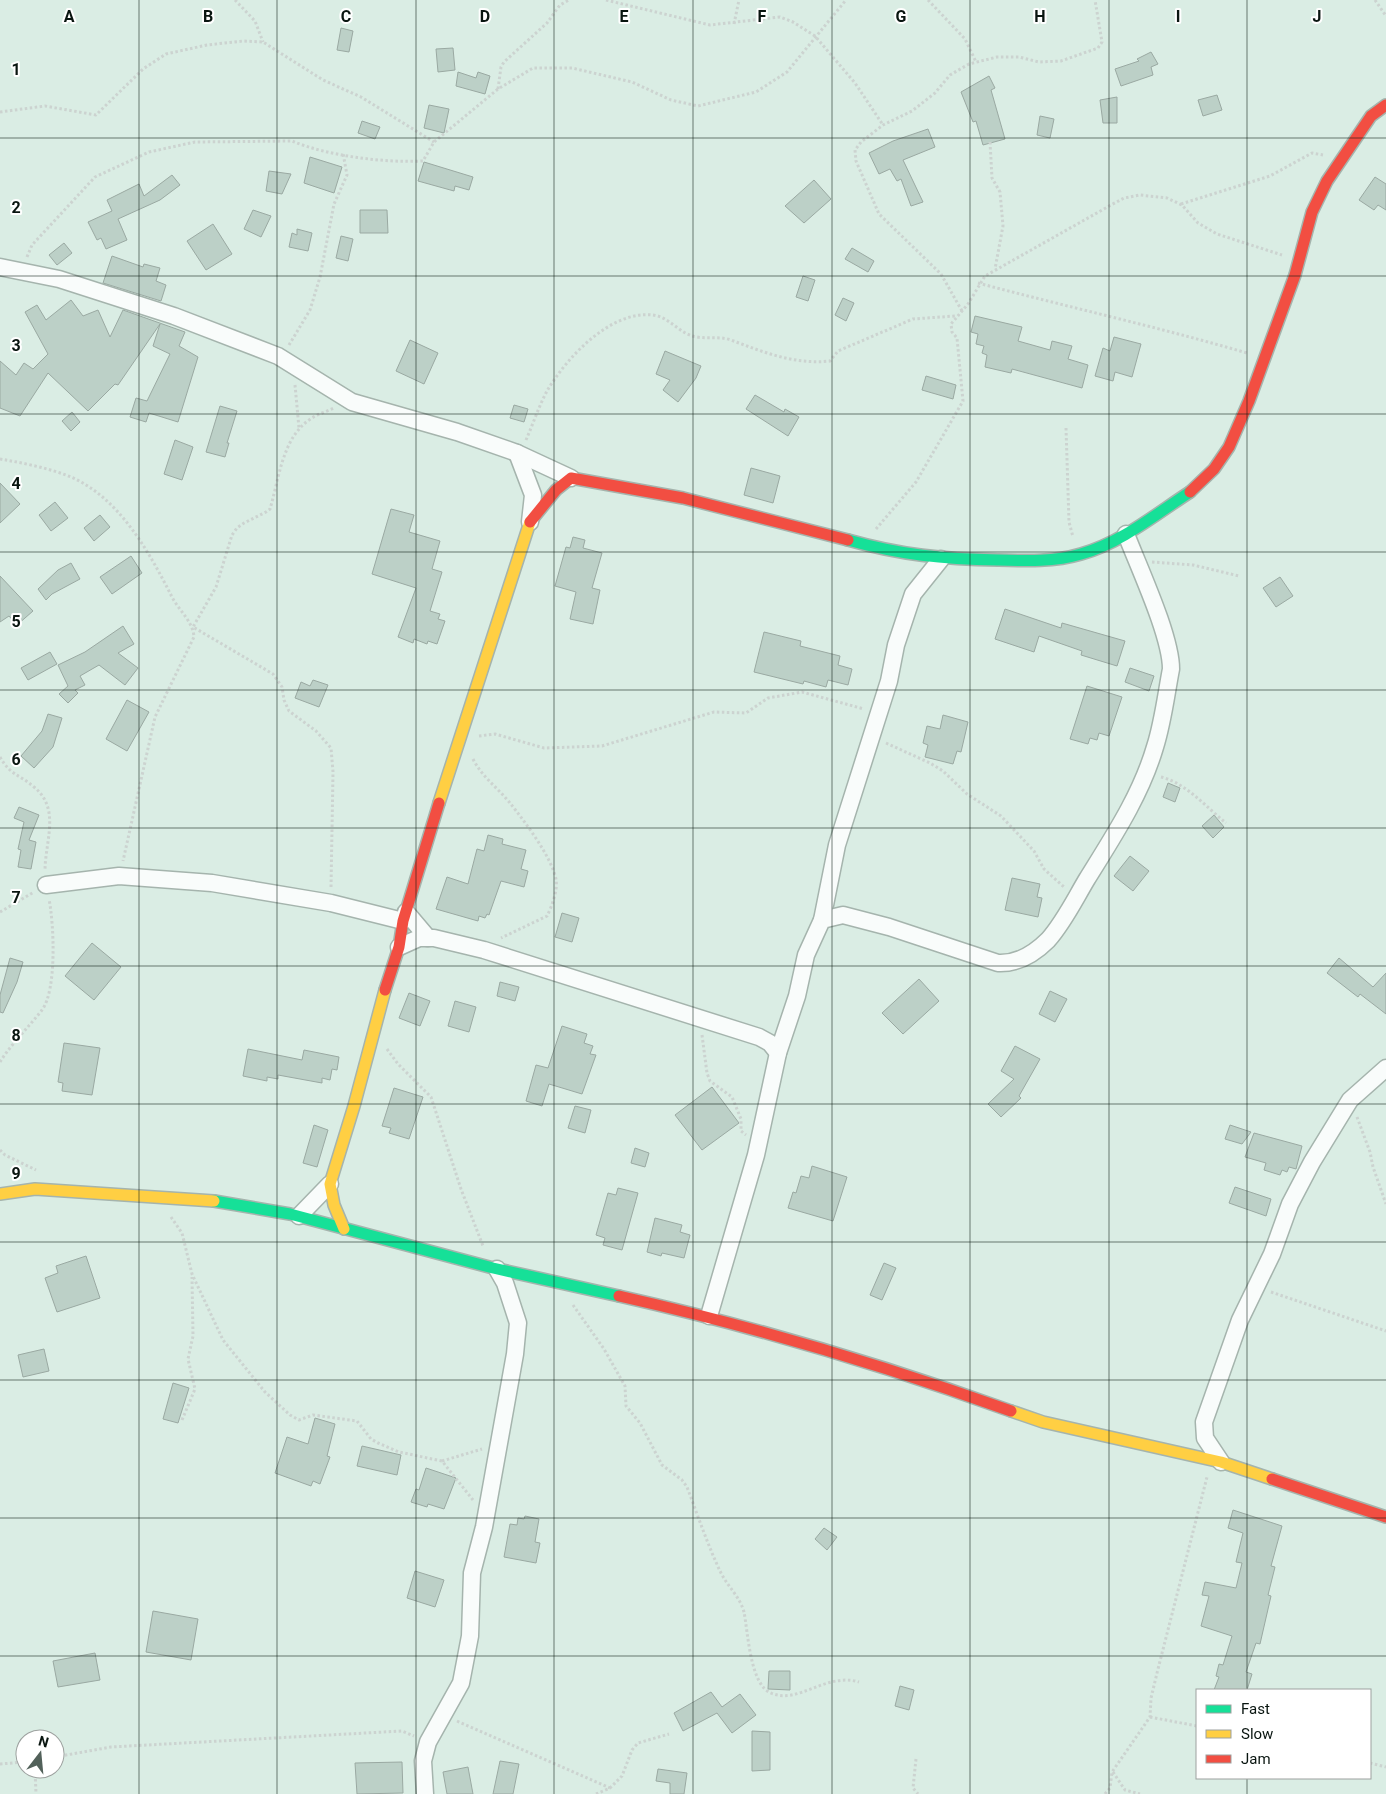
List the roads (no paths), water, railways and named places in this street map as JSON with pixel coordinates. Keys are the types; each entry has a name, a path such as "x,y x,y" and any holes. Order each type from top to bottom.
{"street":[{"path":"0,267 59,279 174,316 284,359 346,400 457,432 519,454 571,478 683,498 783,522 889,552 941,560 1049,561 1083,554 1126,534 1194,489 1214,469 1232,440 1249,401 1299,261 1312,212 1327,181 1371,116 1386,105"},
{"path":"299,1216 330,1184 354,1106 372,1031 398,947 405,917 530,522 533,495 519,454"},
{"path":"530,522 556,490 571,478"},
{"path":"822,920 843,915 937,942 978,957 1008,964 1022,960 1048,940 1077,896 1122,820 1146,773 1156,746 1171,669 1171,657 1126,534"},
{"path":"709,1316 758,1144 778,1053 797,996 806,955 822,920 837,845 879,714 896,645 913,594 941,560"},
{"path":"46,885 119,876 212,883 405,917 428,938"},
{"path":"398,947 419,938 428,938 484,950 758,1037 770,1043 778,1053"},
{"path":"1216,1461 1205,1438 1204,1422 1240,1320 1272,1254 1290,1204 1312,1162 1350,1100 1386,1068"},
{"path":"330,1184 334,1205 344,1229"},
{"path":"0,1194 35,1189 156,1196 225,1202 299,1216 556,1283 709,1316 938,1385 1043,1422 1216,1461 1386,1517"},
{"path":"425,1794 423,1761 428,1742 461,1683 470,1636 472,1573 488,1506 497,1445 515,1354 518,1323 505,1283 495,1268"}]}
